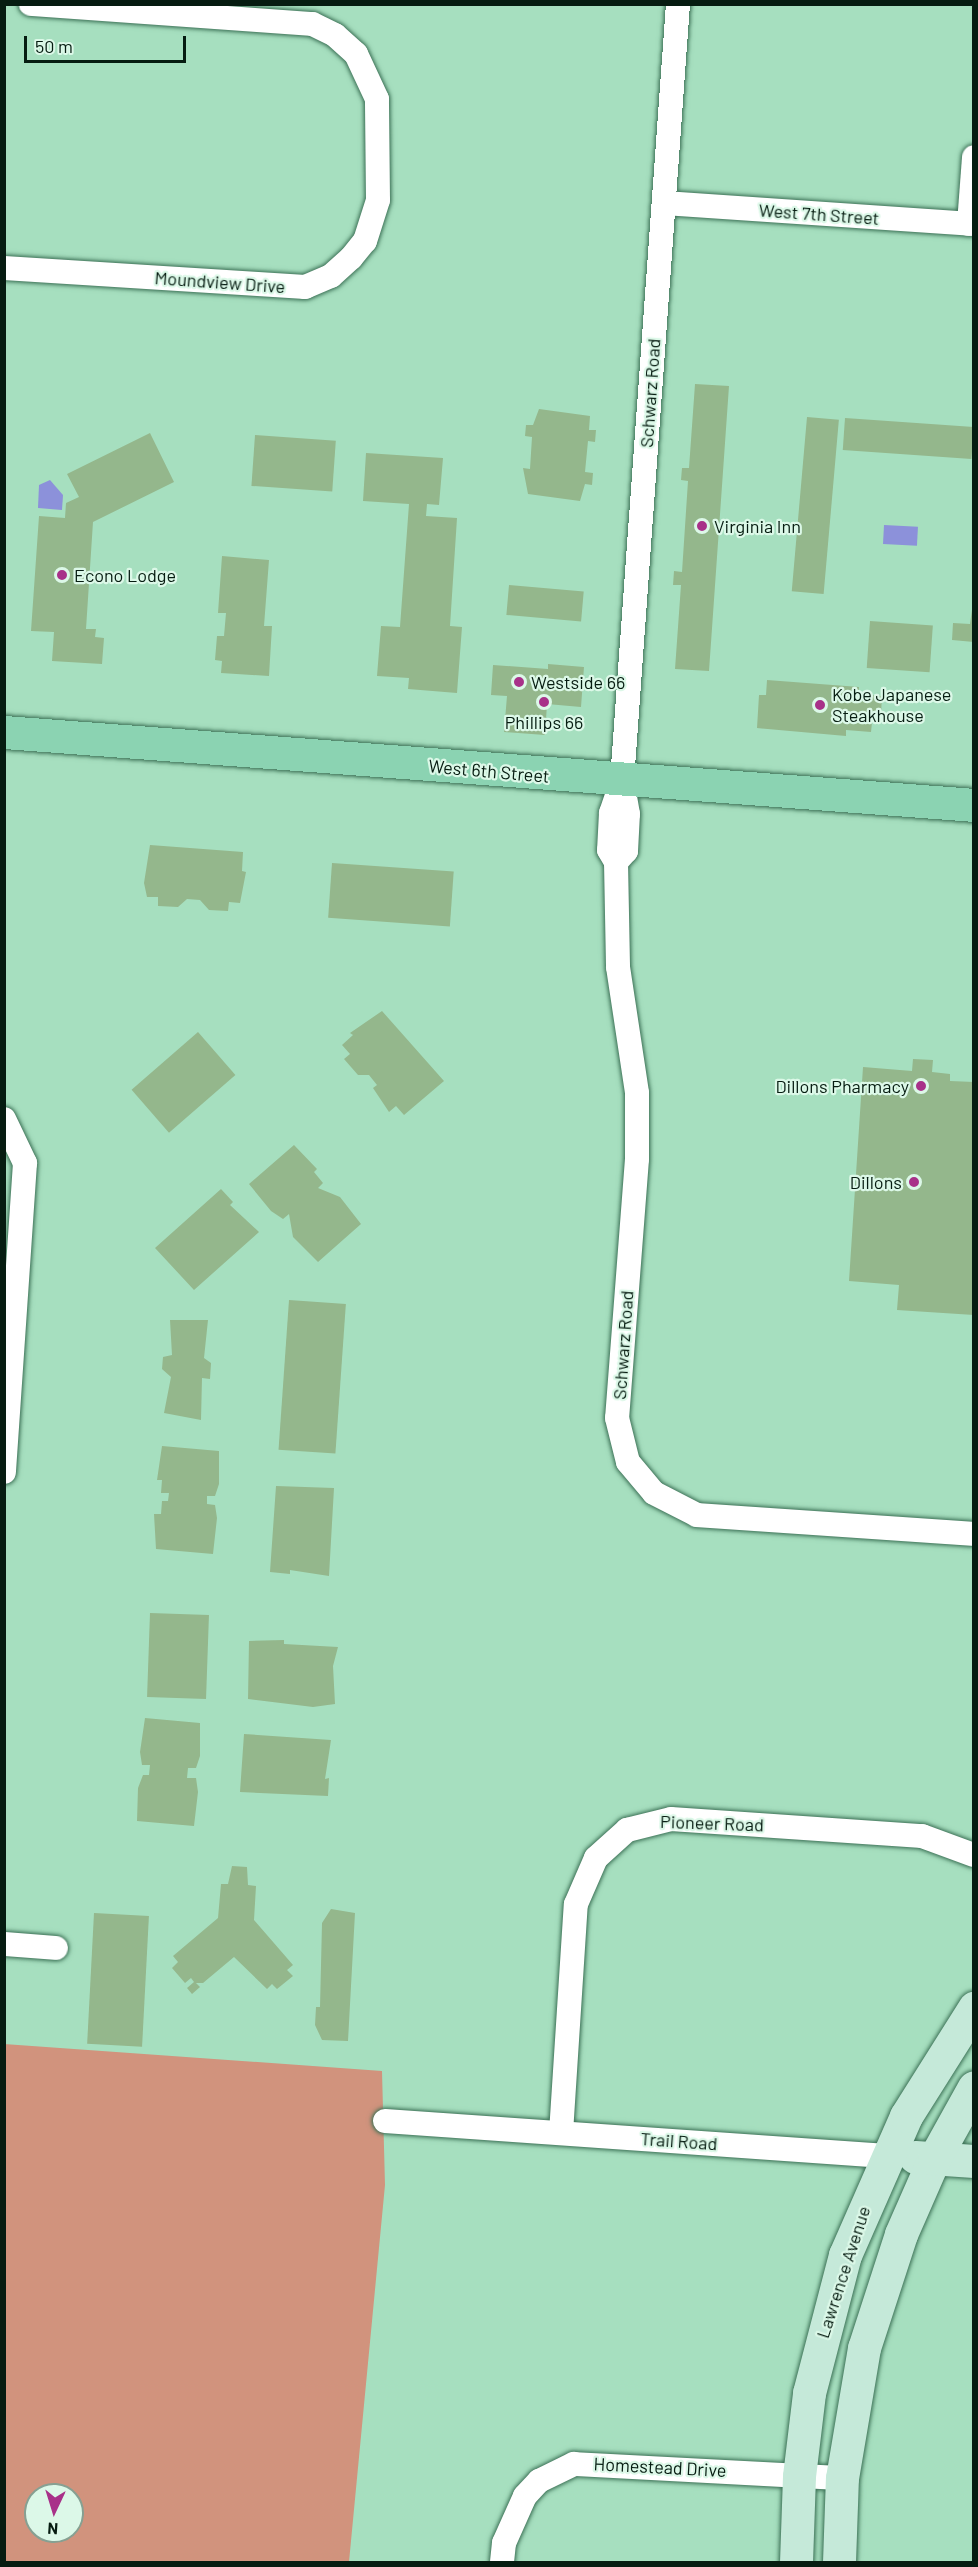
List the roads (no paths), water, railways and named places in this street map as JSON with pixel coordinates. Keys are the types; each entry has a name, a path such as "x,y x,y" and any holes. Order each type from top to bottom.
{"main road":[{"name":"West 6th Street","path":"4,732 622,781 974,805"}],"street":[{"name":"Moundview Drive","path":"4,268 278,288 305,287 331,276 365,242 378,200 380,121 369,75 356,54 327,31 312,24 254,12 31,4"},
{"name":"Schwarz Road","path":"678,4 622,781 628,814 626,851 616,861 618,968 633,1061 638,1121 617,1418 628,1462 654,1493 697,1515 974,1534"},
{"path":"971,224 974,157"},
{"name":"West 7th Street","path":"665,203 971,224"},
{"path":"4,1119 25,1163 4,1472"},
{"name":"Pioneer Road","path":"561,2133 576,1904 597,1858 627,1830 671,1819 910,1835 952,1844 974,1855"},
{"path":"4,1944 56,1948"},
{"name":"Lawrence Avenue","path":"796,2562 799,2476 809,2393 829,2306 886,2156 933,2073 974,2008"},
{"path":"933,2073 934,2158"},
{"path":"839,2562 842,2478 852,2409 880,2291 934,2158 974,2087"},
{"name":"Trail Road","path":"385,2121 974,2161"},
{"name":"Homestead Drive","path":"502,2562 504,2543 525,2496 539,2481 574,2464 842,2478"}],"water":[{"path":"50,480 63,495 62,510 38,508 39,485"},
{"path":"884,525 918,527 917,546 883,544"}],"place":[{"name":"Virginia Inn","path":"702,526"},
{"name":"Econo Lodge","path":"62,575"},
{"name":"Westside 66","path":"519,682"},
{"name":"Phillips 66","path":"544,702"},
{"name":"Kobe Japanese Steakhouse","path":"820,705"},
{"name":"Dillons Pharmacy","path":"921,1086"},
{"name":"Dillons","path":"914,1182"}]}
